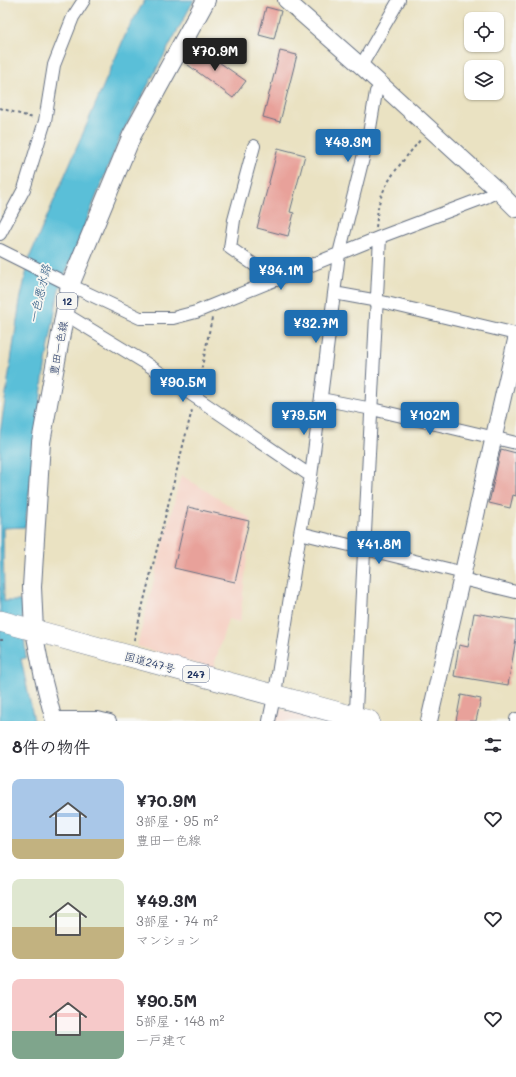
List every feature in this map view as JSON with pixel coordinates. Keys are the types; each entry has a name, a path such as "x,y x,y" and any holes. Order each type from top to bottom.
{"highway":[{"name":"国道247号","path":"0,621 362,719"}],"main road":[{"name":"豊田一色線","path":"28,629 41,442 65,314 66,283 132,134 206,0"}],"street":[{"path":"0,234 24,189 45,121 54,66 74,18 84,0"},
{"path":"286,0 361,66 516,209"},
{"path":"361,66 399,0"},
{"path":"269,721 300,533 311,476 322,399 339,254 368,134 376,92 382,86"},
{"path":"254,146 234,220 230,248 276,280"},
{"path":"0,250 140,318 173,318 196,312 339,254 378,232 486,197 498,191"},
{"path":"362,719 356,710 378,300 378,232"},
{"path":"334,293 378,300 516,334"},
{"path":"65,314 144,362 311,476"},
{"path":"429,721 516,340"},
{"path":"322,399 372,409 516,443"},
{"path":"300,533 463,576 516,592"},
{"path":"28,629 43,678 53,720 98,718 110,721"}],"path":[{"path":"0,108 45,121"},
{"path":"378,232 378,207 384,188 424,136"},
{"path":"134,641 196,397 214,305"}],"shaded area":[{"path":"181,475 251,519 240,622 228,619 213,669 137,646"},
{"path":"275,708 328,721 273,721"}],"water":[{"name":"一色悪水路","path":"145,0 194,0 121,135 59,289 43,379 25,527 3,528 4,601 21,601 26,658 21,659 34,721 0,721 0,433 20,301 30,256 127,31"}],"building":[{"path":"266,7 281,11 274,39 259,35"},
{"path":"196,46 246,81 233,98 184,62"},
{"path":"280,51 297,55 280,122 263,117"},
{"path":"278,148 305,155 290,212 294,213 288,236 257,228"},
{"path":"501,449 516,453 516,496 513,495 510,508 489,503"},
{"path":"188,507 249,521 235,582 174,568"},
{"path":"474,613 516,620 516,639 508,685 454,676 459,645 468,647"},
{"path":"461,695 481,699 476,721 456,721"}]}
